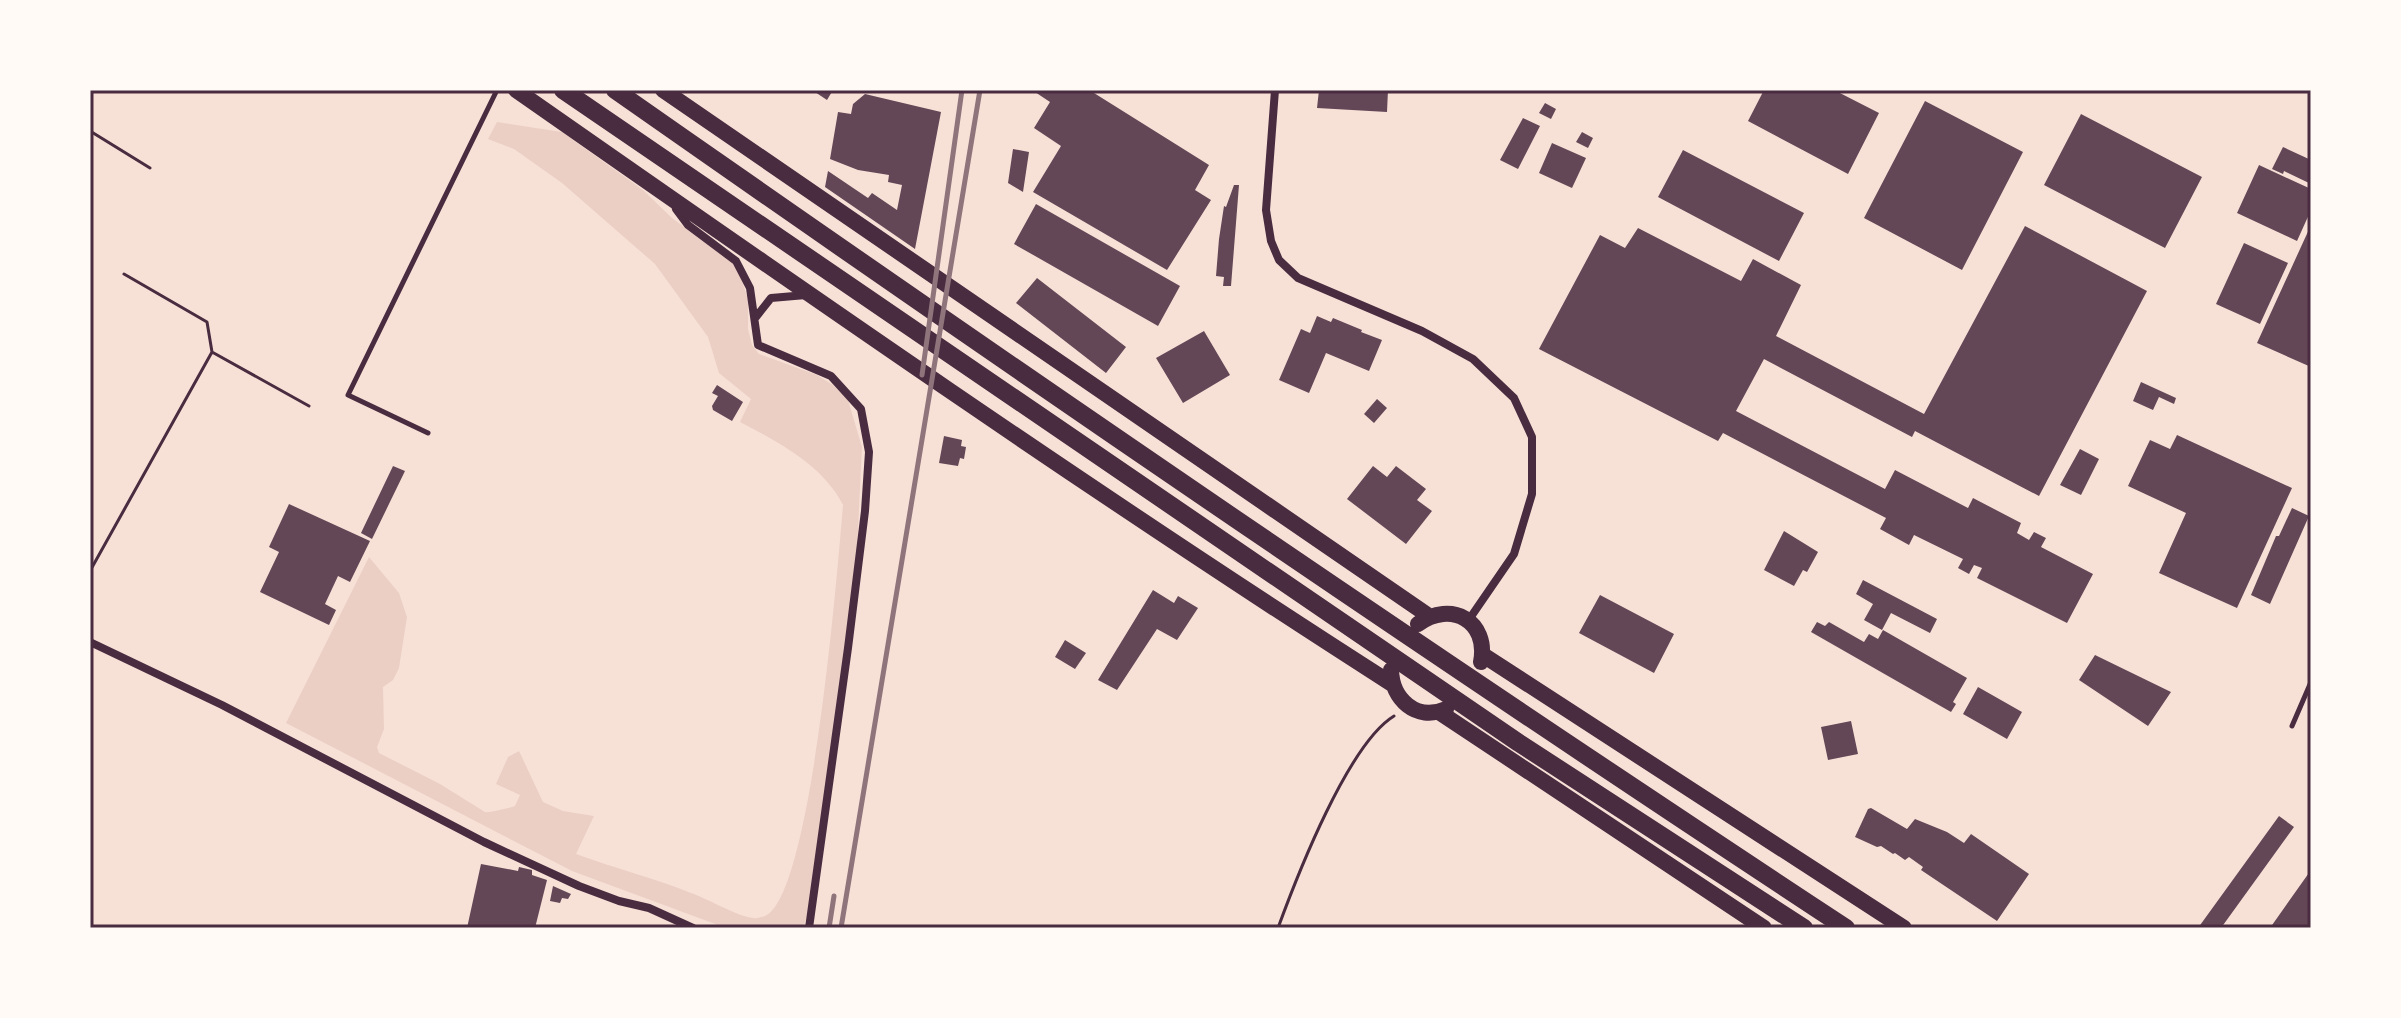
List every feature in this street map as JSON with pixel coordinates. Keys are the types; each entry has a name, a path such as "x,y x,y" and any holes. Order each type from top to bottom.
{"highway":[{"path":"563,90 1506,735 1804,928"},
{"path":"615,90 1531,721 1846,928"}],"main road":[{"path":"516,90 833,312 1159,533 1392,677 1403,703 1426,713 1444,710 1764,928"},
{"path":"663,90 1204,463 1423,620 1441,613 1454,614 1468,621 1481,639 1482,659 1904,928"}],"street":[{"path":"1275,90 1266,210 1271,241 1279,260 1298,278 1422,331 1473,359 1514,398 1532,437 1532,494 1514,554 1468,621"},
{"path":"666,195 688,225 736,261 750,288 758,345 831,376 861,409 869,452 865,511 809,928"},
{"path":"756,317 771,298 808,294"},
{"path":"90,642 236,712 484,842 579,886 649,908 693,928"}],"lane":[{"path":"428,433 348,395 497,90"},
{"path":"2292,726 2311,682"}],"path":[{"path":"90,131 150,168"},
{"path":"90,571 212,352 207,322 124,274"},
{"path":"212,352 309,406"},
{"path":"1278,928 1301,867 1338,791 1366,745 1390,718 1400,713"}],"shaded area":[{"path":"497,122 562,132 643,190 672,218 738,269 748,299 748,329 752,345 759,354 817,375 848,400 862,447 856,571 810,908 803,928 726,928 572,871 286,723 369,557 399,593 407,617 399,668 393,680 383,687 384,729 377,747 379,753 487,812 515,806 520,795 496,784 508,757 519,751 543,802 563,811 594,816 576,854 697,895 747,917 765,916 782,895 796,852 820,726 843,505 812,466 740,422 751,399 719,373 708,337 655,264 562,183 514,149 488,139"}],"building":[{"path":"812,90 833,90 827,100"},
{"path":"1032,90 1096,90 1094,93 1209,165 1195,190 1211,200 1167,270 1033,192 1061,146 1034,128 1050,102"},
{"path":"1319,90 1388,90 1387,112 1317,108"},
{"path":"1764,90 1834,90 1879,113 1848,174 1748,121"},
{"path":"865,94 941,112 915,249 825,187 828,171 868,198 872,193 897,210 902,185 888,182 889,175 858,170 830,159 838,112 851,114 853,104"},
{"path":"1925,101 2023,152 1962,270 1864,218"},
{"path":"1545,103 1556,109 1551,119 1539,113"},
{"path":"2081,114 2202,177 2165,248 2044,185"},
{"path":"1523,118 1540,126 1518,169 1500,160"},
{"path":"1582,132 1593,138 1588,148 1576,142"},
{"path":"1552,143 1586,158 1572,188 1539,173"},
{"path":"2283,147 2311,160 2311,184 2284,171 2283,174 2272,169"},
{"path":"1013,149 1029,152 1023,192 1008,183"},
{"path":"1683,150 1804,213 1779,261 1658,197"},
{"path":"2259,165 2311,189 2311,210 2297,241 2237,213"},
{"path":"1234,185 1239,185 1231,286 1223,286 1224,277 1216,276 1219,239 1224,206"},
{"path":"1036,204 1180,286 1158,326 1014,244"},
{"path":"2311,225 2311,367 2257,343"},
{"path":"2025,226 2147,291 2039,496 1915,431 1912,437 1764,359 1736,411 1885,489 1895,470 1968,508 1973,498 2021,523 2017,533 2029,540 2034,532 2046,538 2041,547 2093,574 2067,623 1977,578 1982,568 1974,565 1969,574 1958,568 1963,559 1914,535 1909,545 1880,529 1886,518 1723,433 1718,441 1539,349 1600,235 1625,248 1638,228 1741,281 1753,259 1801,285 1776,336 1924,414"},
{"path":"2244,243 2288,263 2260,324 2216,304"},
{"path":"1037,278 1126,347 1106,373 1016,303"},
{"path":"1317,316 1331,322 1333,318 1382,340 1369,371 1326,353 1309,393 1279,380 1301,329 1310,333"},
{"path":"1204,331 1230,375 1183,403 1156,358"},
{"path":"2141,382 2176,398 2174,404 2159,397 2153,410 2133,401"},
{"path":"717,385 743,402 732,421 713,410 718,396 712,393"},
{"path":"1377,399 1387,408 1374,423 1364,414"},
{"path":"2177,435 2292,488 2237,608 2159,573 2186,513 2128,486 2150,440 2170,449"},
{"path":"944,436 962,440 961,446 966,447 964,459 960,458 958,466 939,463"},
{"path":"2080,449 2099,459 2081,495 2060,485"},
{"path":"393,466 405,471 372,539 361,533"},
{"path":"1373,466 1387,477 1396,466 1426,489 1417,500 1432,511 1406,544 1347,499"},
{"path":"289,504 370,541 350,582 338,576 325,604 336,610 329,625 260,592 279,552 269,547"},
{"path":"2292,508 2309,516 2270,604 2251,595 2276,536 2279,536"},
{"path":"1784,531 1818,552 1807,572 1803,570 1794,586 1764,570"},
{"path":"1863,580 1937,619 1930,633 1891,613 1882,630 1864,620 1873,604 1856,594"},
{"path":"1153,590 1174,603 1178,596 1198,608 1177,640 1157,629 1117,690 1098,680"},
{"path":"1600,595 1674,634 1654,673 1579,633"},
{"path":"1817,622 1825,626 1829,622 1864,642 1869,634 1878,639 1883,630 1967,678 1953,702 1956,704 1951,712 1811,632"},
{"path":"1065,640 1086,653 1075,669 1055,657"},
{"path":"2095,655 2171,692 2148,726 2079,680"},
{"path":"1978,687 2022,712 2007,739 1963,714"},
{"path":"1851,721 1858,754 1828,760 1821,727"},
{"path":"1871,808 1907,829 1915,819 1947,832 1964,843 1971,834 2029,874 1997,921 1921,870 1923,867 1909,857 1905,860 1881,846 1855,837"},
{"path":"2279,816 2294,827 2221,928 2198,928"},
{"path":"481,864 518,871 519,867 532,870 532,875 547,880 535,928 467,928"},
{"path":"2311,870 2311,928 2270,928"},
{"path":"553,886 571,894 568,899 562,898 560,903 550,901"}],"railway":[{"path":"922,375 962,90"},
{"path":"841,928 980,90"},
{"path":"829,928 834,896"}]}
